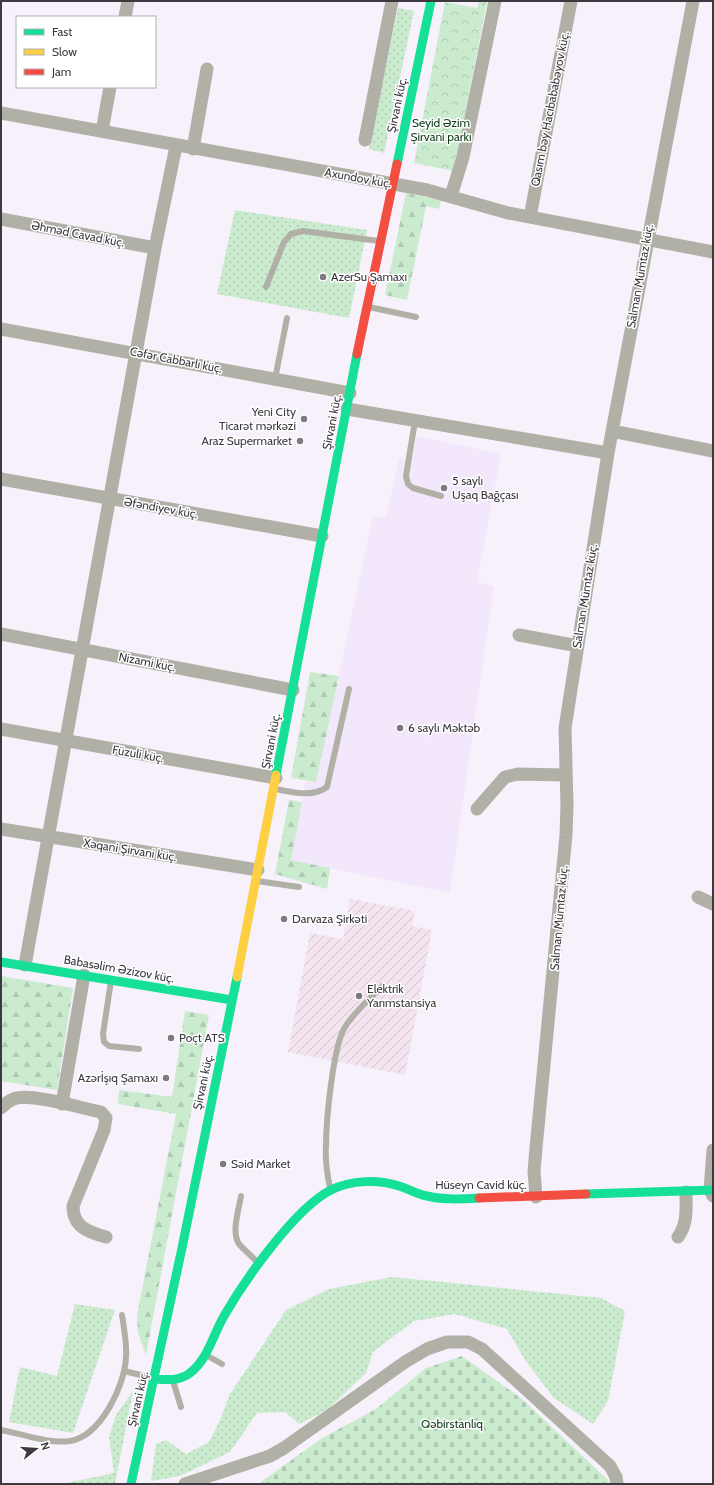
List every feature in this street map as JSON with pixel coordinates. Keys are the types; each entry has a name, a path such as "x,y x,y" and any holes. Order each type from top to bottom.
{"main road":[{"name":"Şirvani küç.","path":"131,1484 155,1379 232,1000 350,393 431,1"},
{"name":"Babasəlim Əzizov küç.","path":"1,962 232,1000"},
{"name":"Hüseyn Cavid küç.","path":"155,1379 172,1380 182,1378 194,1369 205,1355 233,1301 284,1232 318,1198 330,1190 366,1182 387,1182 434,1198 452,1199 712,1192"}],"street":[{"path":"125,16 128,1"},
{"path":"365,140 392,1"},
{"path":"451,196 463,157 495,1"},
{"name":"Qasım bəy Hacıbababəyov küç.","path":"530,217 571,1"},
{"name":"Salman Mümtaz küç.","path":"536,1197 534,1171 568,805 564,728 608,453 693,1"},
{"path":"193,149 207,69"},
{"path":"102,131 110,88"},
{"name":"Axundov küç.","path":"1,113 176,146 392,184 451,196 494,210 713,252"},
{"path":"25,965 155,248 176,146"},
{"name":"Əhməd Cavad küç.","path":"1,219 155,248"},
{"name":"Cəfər Cabbarlı küç.","path":"1,329 350,393"},
{"path":"347,409 608,453"},
{"path":"612,431 713,451"},
{"name":"Əfəndiyev küç.","path":"1,479 322,536"},
{"name":"Nizami küç.","path":"1,634 293,690"},
{"path":"519,635 578,646"},
{"name":"Füzuli küç.","path":"1,730 65,741 275,783"},
{"path":"477,809 505,777 518,774 566,775"},
{"name":"Xəqani Şirvani küç.","path":"1,829 257,875"},
{"path":"698,898 713,904"},
{"path":"62,1104 84,975"},
{"path":"1,1108 6,1103 17,1098 32,1098 101,1112 106,1118 104,1130 73,1212 76,1220 87,1232 106,1237"},
{"path":"712,1192 713,1150"},
{"path":"678,1237 684,1229 687,1217 686,1192"},
{"path":"185,1484 270,1456 284,1448 386,1375 421,1352 447,1342 468,1342 482,1349 610,1466 616,1477 616,1484"}],"lane":[{"path":"266,287 284,242 291,234 303,231 381,241"},
{"path":"368,306 416,317"},
{"path":"274,379 286,318"},
{"path":"415,421 406,476 408,484 413,488 441,496"},
{"path":"275,783 309,794 320,792 327,787 349,689"},
{"path":"257,875 299,887"},
{"path":"111,979 103,1034 104,1042 110,1046 139,1049"},
{"path":"330,1190 326,1171 326,1146 334,1068 339,1041 345,1027 382,986"},
{"path":"241,1196 236,1230 237,1238 239,1244 260,1265"},
{"path":"1,1430 58,1442 72,1441 84,1435 100,1421 113,1402 121,1384 124,1371 126,1342 122,1315"},
{"path":"205,1355 222,1364"},
{"path":"124,1371 155,1379"},
{"path":"172,1380 181,1407"}],"shaded area":[{"name":"6 saylı Məktəb","path":"417,436 501,454 477,582 494,586 450,893 290,860 306,781 316,782 373,516 386,518 399,458 412,461"},
{"name":"Elektrik Yarımstansiya","path":"350,899 415,911 412,926 432,930 405,1075 288,1052 310,933 343,939"}],"green space":[{"name":"Seyid Əzim Şirvani parkı","path":"479,1 487,1 454,171 414,163 445,2 477,8"},
{"path":"398,8 414,11 384,153 369,149"},
{"path":"406,193 441,200 439,209 426,206 407,300 385,295"},
{"path":"235,210 367,230 349,318 217,294"},
{"path":"310,672 339,676 316,782 291,778"},
{"path":"289,800 302,802 291,860 330,868 327,889 275,874"},
{"path":"1,976 73,988 57,1090 1,1081"},
{"path":"185,1011 209,1015 146,1355 138,1333 137,1315 176,1114 118,1104 119,1090 172,1097"},
{"path":"392,1277 601,1298 625,1311 608,1401 593,1424 554,1398 525,1360 507,1329 455,1314 414,1321 373,1352 366,1373 327,1410 299,1424 285,1412 257,1413 230,1452 180,1476 151,1481 156,1444 166,1440 186,1454 209,1442 220,1420 230,1394 286,1310 329,1289"},
{"path":"75,1304 115,1310 73,1433 9,1422 20,1367 57,1376"},
{"name":"Qəbirstanlıq","path":"462,1356 521,1398 609,1481 609,1484 258,1484 322,1438 376,1409 426,1368"},
{"path":"133,1391 115,1484 62,1484 114,1473 109,1437 116,1415"}],"traffic: fast":[{"path":"397,164 431,1"},
{"path":"276,775 357,354"},
{"path":"1,962 232,1000"},
{"path":"131,1484 182,1248 237,977"},
{"path":"155,1379 178,1379 186,1376 196,1367 206,1354 224,1316 257,1265 302,1212 317,1199 331,1190 356,1182 382,1182 433,1197 453,1199 479,1198"},
{"path":"586,1194 713,1190"}],"traffic: slow":[{"path":"237,977 276,775"}],"traffic: jam":[{"path":"357,354 397,164"},
{"path":"479,1198 586,1194"}],"place":[{"name":"AzerSu Şamaxı","path":"323,277"},
{"name":"Yeni City Ticarət mərkəzi","path":"304,419"},
{"name":"Araz Supermarket","path":"300,441"},
{"name":"5 saylı Uşaq Bağçası","path":"444,488"},
{"name":"6 saylı Məktəb","path":"400,728"},
{"name":"Darvaza Şirkəti","path":"284,919"},
{"name":"Elektrik Yarımstansiya","path":"359,996"},
{"name":"Poçt ATS","path":"171,1038"},
{"name":"Azərİşıq Şamaxı","path":"166,1078"},
{"name":"Səid Market","path":"223,1164"}]}
